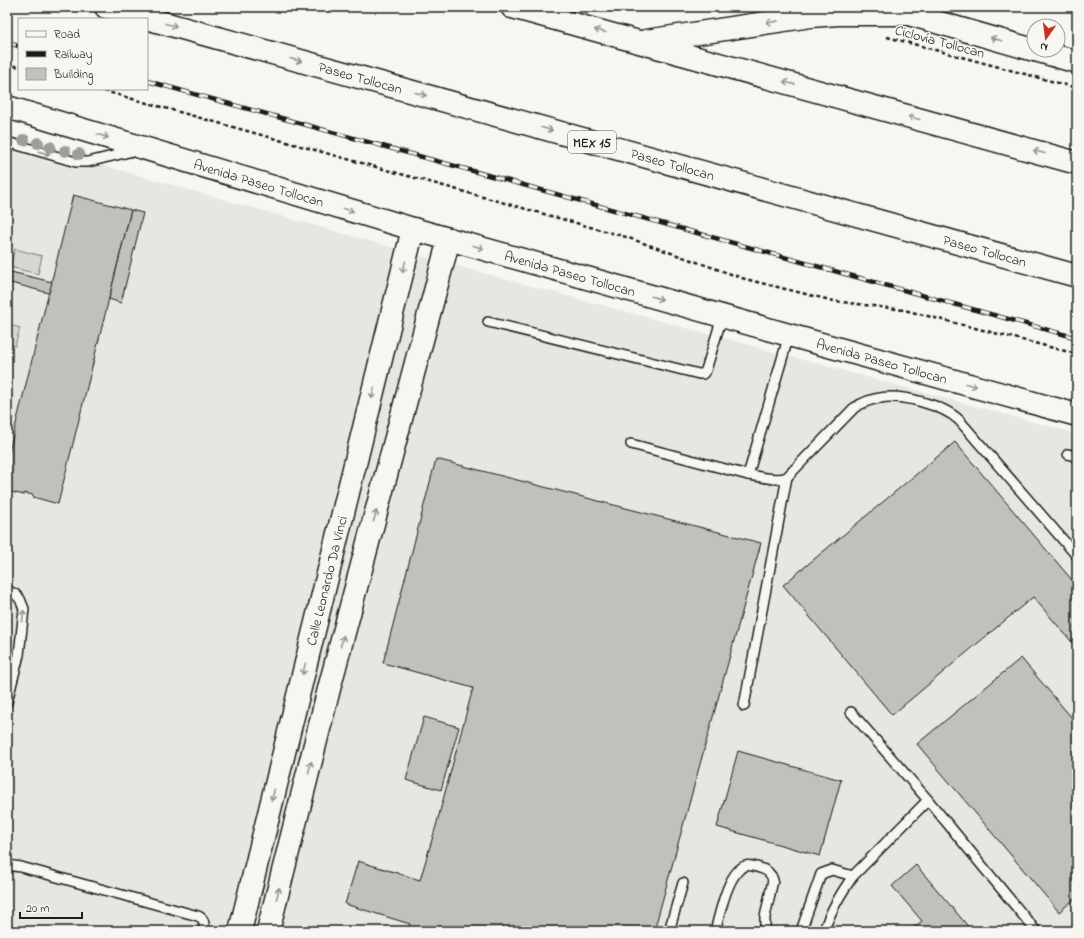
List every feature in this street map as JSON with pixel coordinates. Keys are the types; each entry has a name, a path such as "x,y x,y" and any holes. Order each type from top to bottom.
{"main road":[{"name":"Paseo Tollocan","path":"106,7 146,18"},
{"path":"512,7 1077,163"},
{"path":"638,42 811,16 896,10 1026,48"},
{"name":"Paseo Tollocan","path":"148,19 1077,276"},
{"path":"1063,58 1077,62"},
{"name":"Avenida Paseo Tollocan","path":"7,92 65,125"},
{"name":"Avenida Paseo Tollocan","path":"7,107 413,229 722,317 1077,415"},
{"name":"Calle Leonardo Da Vinci","path":"240,931 413,229"},
{"path":"268,931 332,677 449,239"}],"lane":[{"path":"7,142 76,162 88,162 115,154 144,149"},
{"path":"488,322 703,374 706,370 722,317"},
{"path":"748,475 789,335"},
{"path":"630,444 748,475 784,479 854,408 862,403 882,397 918,401 940,408 952,414 959,420 1077,556"},
{"path":"1068,454 1077,457"},
{"path":"744,706 787,477"},
{"path":"7,590 15,594 20,599 24,609 19,655 7,702"},
{"path":"851,712 928,800 1036,931"},
{"path":"824,931 843,890 853,876 928,800"},
{"path":"7,865 21,867 198,916 203,918 205,922 203,931"},
{"path":"715,931 727,890 734,875 746,866 765,869 772,875 773,880 765,917 765,931"},
{"path":"801,931 821,874 832,870 853,876"},
{"path":"668,931 683,883"}],"path":[{"name":"Ciclovía Tollocan","path":"880,34 1077,88"},
{"path":"7,64 18,67"},
{"path":"101,90 626,237 745,279 834,300 904,310 1077,354"}],"shaded area":[{"path":"7,138 457,266 1077,434 1077,931 7,931"},
{"path":"15,249 42,256 38,274 10,267"},
{"path":"7,324 20,328 15,346 7,344"}],"building":[{"path":"73,195 131,210 58,504 33,497 33,495 24,493 24,495 7,491 7,460"},
{"path":"131,210 143,213 121,303 109,299"},
{"path":"7,271 52,282 49,293 7,282"},
{"path":"955,442 1077,586 1077,648 1033,597 892,715 783,585"},
{"path":"436,459 761,543 654,931 408,931 410,924 345,904 358,861 420,880 473,688 383,663"},
{"path":"1021,658 1077,724 1077,897 1059,912 917,744"},
{"path":"424,717 459,727 441,790 406,780"},
{"path":"738,751 841,780 820,856 717,827"},
{"path":"916,865 972,931 909,931 922,921 892,886"}],"railway":[{"path":"7,43 18,46"},
{"path":"148,81 1077,338"}]}
